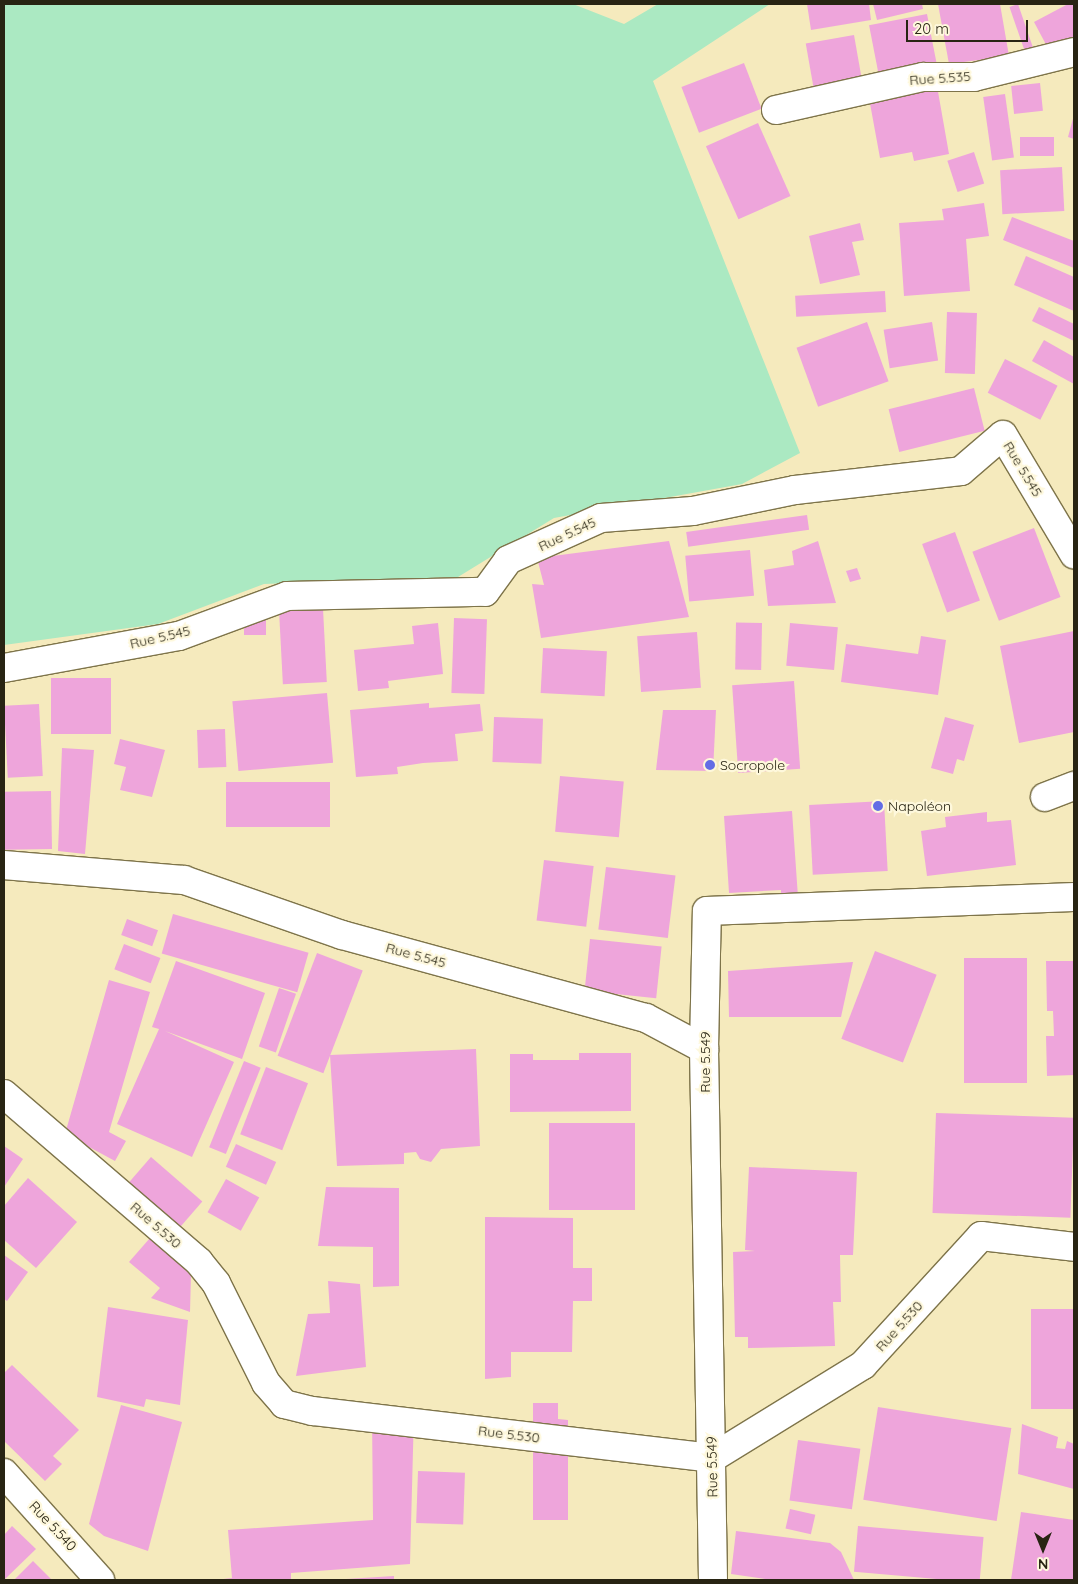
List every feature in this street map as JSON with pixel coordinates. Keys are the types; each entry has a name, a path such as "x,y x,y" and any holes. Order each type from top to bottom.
{"street":[{"name":"Rue 5.535","path":"776,110 923,77 974,77 1074,52"},
{"name":"Rue 5.545","path":"4,668 179,636 288,596 485,592 508,560 601,518 693,511 795,490 961,471 1003,435 1074,554"},
{"path":"1045,797 1074,786"},
{"name":"Rue 5.545","path":"4,865 184,880 342,935 646,1018 704,1049"},
{"name":"Rue 5.549","path":"713,1580 704,1049 707,911 1074,897"},
{"name":"Rue 5.530","path":"4,1094 199,1262 216,1283 266,1383 284,1404 313,1411 712,1458 863,1365 981,1236 1074,1247"},
{"name":"Rue 5.540","path":"4,1473 100,1580"}],"green space":[{"path":"4,4 573,4 624,24 658,4 770,4 653,81 800,453 742,484 554,518 458,577 264,584 158,624 4,645"}],"building":[{"path":"807,4 869,4 871,20 811,30"},
{"path":"873,4 922,4 923,9 877,20"},
{"path":"938,4 1000,4 1009,56 949,64"},
{"path":"1018,4 1035,53 1026,56 1009,7"},
{"path":"1068,4 1074,4 1074,39 1050,52 1034,22"},
{"path":"927,14 938,71 880,82 869,25"},
{"path":"854,35 862,79 814,88 806,44"},
{"path":"744,63 762,109 699,133 681,87"},
{"path":"1040,83 1043,111 1014,114 1011,86"},
{"path":"937,86 949,154 914,161 912,152 880,158 869,98"},
{"path":"1005,94 1014,157 992,160 983,97"},
{"path":"1074,115 1074,139 1068,137"},
{"path":"758,123 791,196 738,219 706,146"},
{"path":"1020,137 1054,137 1054,156 1020,156"},
{"path":"974,152 984,183 958,192 947,161"},
{"path":"1062,167 1064,211 1002,214 1000,170"},
{"path":"984,203 989,236 966,239 970,291 904,296 899,223 944,220 942,209"},
{"path":"1012,217 1074,241 1074,268 1003,240"},
{"path":"860,223 864,240 852,242 860,275 820,284 809,236"},
{"path":"1026,256 1074,277 1074,311 1014,285"},
{"path":"885,291 886,312 796,317 795,296"},
{"path":"1039,307 1074,324 1074,341 1032,321"},
{"path":"947,312 977,313 975,374 945,373"},
{"path":"867,322 889,381 818,407 797,348"},
{"path":"932,322 938,361 890,368 884,330"},
{"path":"1044,340 1074,357 1074,384 1032,361"},
{"path":"1005,359 1058,386 1040,420 988,393"},
{"path":"974,388 985,431 899,452 889,409"},
{"path":"807,515 809,530 688,547 686,532"},
{"path":"1034,528 1061,597 999,621 972,552"},
{"path":"955,532 980,601 947,613 922,544"},
{"path":"669,541 689,617 541,638 532,584 544,585 537,558"},
{"path":"818,541 836,603 768,606 764,570 794,565 792,551"},
{"path":"750,550 754,596 689,601 685,556"},
{"path":"857,568 861,579 850,582 846,571"},
{"path":"323,609 327,682 283,684 279,611"},
{"path":"454,618 487,619 484,694 451,693"},
{"path":"244,619 266,619 266,635 244,635"},
{"path":"438,623 443,674 388,681 389,688 358,691 354,650 414,644 412,626"},
{"path":"736,623 762,623 761,670 735,670"},
{"path":"790,623 838,627 834,670 786,666"},
{"path":"1074,631 1074,732 1019,743 1000,646"},
{"path":"697,632 701,688 641,692 637,636"},
{"path":"921,636 946,640 938,695 841,682 846,644 918,654"},
{"path":"543,648 607,651 605,696 541,693"},
{"path":"51,678 111,678 111,734 51,734"},
{"path":"794,681 800,769 738,773 732,685"},
{"path":"327,693 333,763 238,771 232,701"},
{"path":"429,703 429,708 480,704 483,731 455,734 458,761 397,767 398,774 356,777 350,710"},
{"path":"39,704 43,776 8,778 4,706"},
{"path":"663,710 716,710 713,771 656,770"},
{"path":"494,717 543,719 541,764 492,762"},
{"path":"945,717 974,725 964,761 957,759 953,774 931,768"},
{"path":"225,729 226,767 198,768 197,730"},
{"path":"120,739 165,750 152,797 120,790 126,767 114,764"},
{"path":"62,748 94,750 85,854 58,851"},
{"path":"560,776 624,782 619,837 555,832"},
{"path":"226,782 330,782 330,827 226,827"},
{"path":"51,791 52,849 5,850 4,792"},
{"path":"884,801 888,871 813,875 809,805"},
{"path":"792,811 798,897 781,897 781,890 729,893 724,816"},
{"path":"987,812 987,822 1011,820 1016,865 927,876 921,831 946,827 945,817"},
{"path":"544,860 594,866 586,927 537,921"},
{"path":"606,867 675,876 668,938 598,930"},
{"path":"173,914 309,953 297,992 162,953"},
{"path":"127,919 158,930 152,946 121,935"},
{"path":"590,939 662,947 656,998 585,991"},
{"path":"124,944 160,958 151,983 114,969"},
{"path":"875,951 937,975 903,1062 841,1039"},
{"path":"317,953 363,971 323,1073 278,1056"},
{"path":"964,958 1027,958 1027,1083 964,1083"},
{"path":"176,961 265,993 242,1059 165,1031 234,1062 192,1157 117,1124 159,1029 152,1027"},
{"path":"1046,961 1074,961 1074,1075 1047,1076 1046,1036 1054,1036 1053,1011 1047,1011"},
{"path":"853,962 841,1017 729,1017 728,971"},
{"path":"109,980 150,992 109,1132 126,1141 115,1161 65,1134"},
{"path":"279,988 296,994 276,1052 259,1047"},
{"path":"476,1049 480,1146 441,1149 431,1162 420,1159 416,1152 404,1153 404,1164 337,1166 330,1055"},
{"path":"579,1053 631,1053 631,1111 510,1112 510,1054 533,1054 533,1060 579,1060"},
{"path":"244,1061 261,1068 226,1154 209,1147"},
{"path":"266,1067 308,1083 282,1150 240,1134"},
{"path":"936,1113 1074,1118 1070,1218 933,1213"},
{"path":"549,1123 635,1123 635,1210 549,1210"},
{"path":"236,1144 276,1162 266,1185 226,1167"},
{"path":"4,1146 23,1159 4,1187"},
{"path":"151,1157 202,1202 177,1230 126,1186"},
{"path":"749,1167 857,1172 853,1255 840,1255 841,1302 833,1302 835,1346 748,1348 748,1337 735,1337 733,1252 755,1251 745,1250"},
{"path":"28,1178 77,1222 36,1268 4,1240 4,1206"},
{"path":"226,1179 259,1197 241,1231 208,1212"},
{"path":"326,1187 399,1188 399,1286 373,1287 373,1247 318,1246"},
{"path":"485,1217 573,1218 573,1268 592,1268 592,1301 573,1301 572,1352 511,1352 511,1377 485,1379"},
{"path":"150,1238 191,1274 190,1312 151,1298 160,1288 129,1262"},
{"path":"4,1255 28,1272 7,1301 4,1299"},
{"path":"328,1281 360,1284 366,1367 296,1376 308,1314 330,1313"},
{"path":"108,1307 188,1320 180,1405 146,1399 144,1407 97,1397"},
{"path":"1031,1309 1074,1309 1074,1409 1031,1409"},
{"path":"12,1365 79,1430 53,1456 62,1464 45,1481 4,1441 4,1373"},
{"path":"533,1403 558,1403 558,1419 568,1420 568,1520 533,1520"},
{"path":"121,1405 182,1422 148,1551 104,1536 89,1524"},
{"path":"878,1407 1011,1428 997,1521 863,1500"},
{"path":"414,1412 410,1564 291,1573 291,1580 215,1580 232,1578 228,1530 373,1520 372,1415"},
{"path":"1022,1424 1058,1437 1056,1448 1065,1449 1067,1441 1074,1444 1074,1489 1018,1474"},
{"path":"798,1440 860,1449 852,1509 790,1500"},
{"path":"418,1471 465,1473 463,1525 416,1523"},
{"path":"790,1509 815,1515 811,1534 786,1528"},
{"path":"1021,1512 1074,1520 1074,1580 1011,1580"},
{"path":"12,1526 36,1549 4,1580 4,1535"},
{"path":"858,1526 984,1537 980,1580 947,1580 854,1572"},
{"path":"736,1531 830,1543 841,1552 854,1580 772,1580 731,1574"},
{"path":"33,1561 52,1580 14,1580"},
{"path":"394,1576 394,1580 346,1580 346,1579"}],"place":[{"name":"Socropole","path":"710,765"},
{"name":"Napoléon","path":"878,806"}]}
